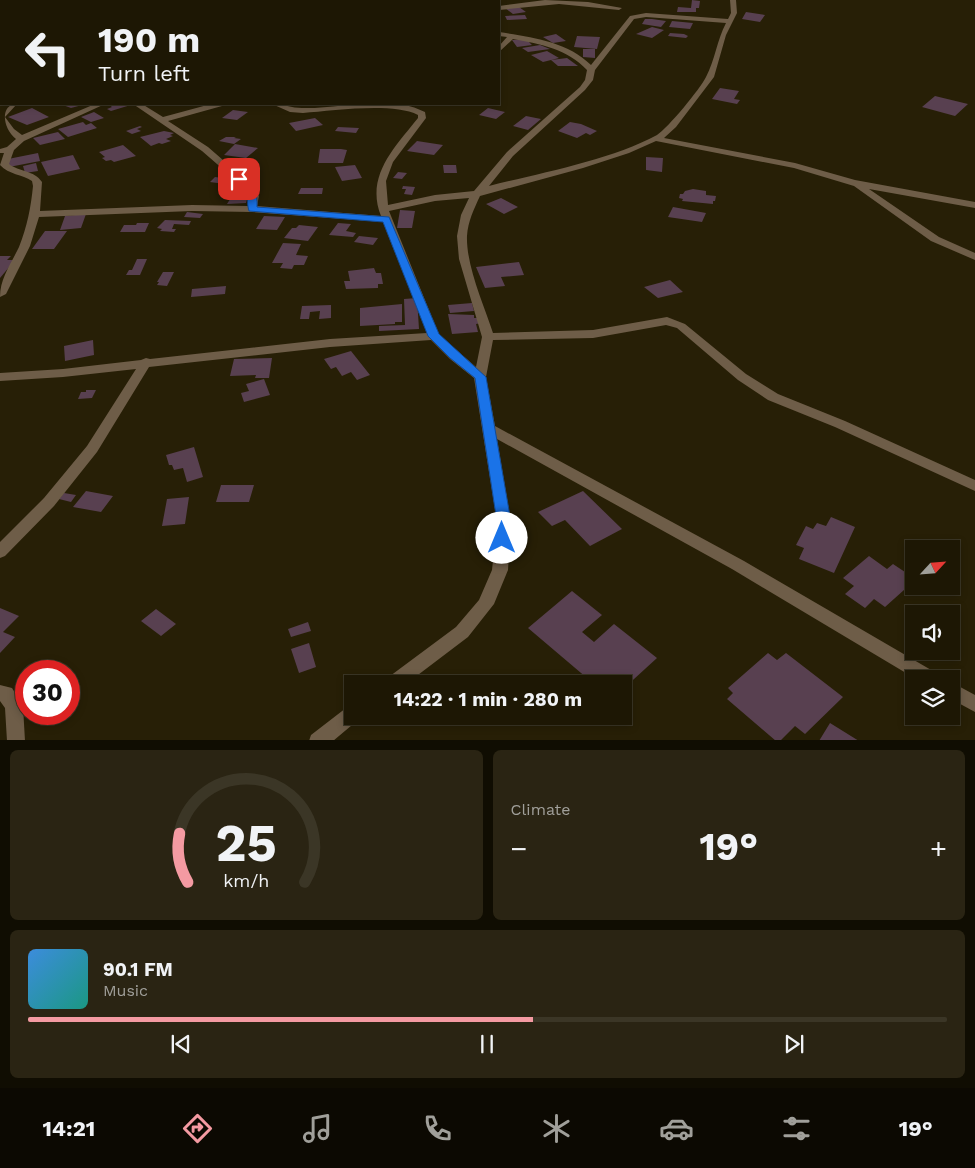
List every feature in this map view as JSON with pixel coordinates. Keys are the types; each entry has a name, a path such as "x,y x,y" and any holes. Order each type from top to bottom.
{"street":[{"path":"500,8 555,0 590,2 620,8"},
{"path":"619,0 622,12 632,17 646,15 729,21"},
{"path":"383,209 435,198 478,192 580,166 656,139 673,125 710,78 723,35 734,13 733,0"},
{"path":"404,675 462,632 486,604 500,570 504,522 480,377 488,337 464,259 462,236 466,215 478,192 502,163 556,116 589,81 591,70 632,17"},
{"path":"500,34 540,41 564,50 585,62 591,70"},
{"path":"500,49 512,36"},
{"path":"12,105 5,110 1,117 10,132 21,138"},
{"path":"0,294 22,256 36,214 37,183 34,178 8,169 4,164 5,150 21,138 98,105"},
{"path":"139,105 205,149 251,189 254,196 252,209"},
{"path":"162,120 215,105"},
{"path":"279,105 303,111 371,106 420,111 422,118 389,162 381,180 383,209 434,336 454,356 480,377"},
{"path":"656,139 794,166 854,183 975,205"},
{"path":"854,183 935,239 975,257"},
{"path":"36,214 192,208 252,209 386,219"},
{"path":"488,337 592,334 667,322 681,326 742,377 773,397 840,424 975,486"},
{"path":"0,377 63,373 146,362 330,343 434,336"},
{"path":"0,552 49,502 92,449 146,362"},
{"path":"489,429 738,565 917,670"},
{"path":"0,693 6,694 14,706 16,740"},
{"path":"960,695 975,704"},
{"path":"318,740 344,720"}],"building":[{"path":"692,0 700,1 696,12 677,12 678,7 691,8"},
{"path":"519,7 526,12 513,14 505,8"},
{"path":"746,12 765,15 760,22 742,19"},
{"path":"525,15 527,19 507,20 505,16"},
{"path":"645,19 666,21 661,27 642,24"},
{"path":"672,21 693,23 690,29 669,27"},
{"path":"652,27 664,30 652,38 636,34"},
{"path":"670,33 688,36 686,38 668,36"},
{"path":"556,34 566,41 553,43 543,37"},
{"path":"577,36 600,37 597,49 574,47"},
{"path":"526,39 532,45 517,47 512,40"},
{"path":"540,45 550,49 528,52 522,48"},
{"path":"583,49 595,49 595,58 583,57"},
{"path":"547,51 559,58 543,62 531,55"},
{"path":"567,58 578,66 558,66 551,60"},
{"path":"720,88 739,91 734,99 740,100 737,104 712,99"},
{"path":"935,96 968,104 955,116 922,107"},
{"path":"63,105 82,105 71,108"},
{"path":"109,105 131,105 111,111 107,109 112,107"},
{"path":"32,108 49,117 27,125 8,117"},
{"path":"488,108 505,112 496,119 479,115"},
{"path":"233,110 248,112 237,120 222,118"},
{"path":"94,112 104,118 91,122 81,117"},
{"path":"526,116 541,119 528,130 513,126"},
{"path":"315,118 323,125 296,131 289,123"},
{"path":"83,122 86,125 91,123 97,128 68,137 58,129"},
{"path":"570,122 581,124 597,131 590,135 586,133 577,138 558,131"},
{"path":"142,127 137,129 141,131 132,134 126,131"},
{"path":"338,127 359,128 356,133 335,131"},
{"path":"164,131 174,133 170,135 173,136 166,139 171,141 151,146 140,137"},
{"path":"58,132 65,139 40,145 33,138"},
{"path":"226,137 241,139 234,144 219,141"},
{"path":"417,141 443,145 434,155 407,151"},
{"path":"235,144 258,148 246,158 224,155"},
{"path":"123,145 136,156 114,162 111,160 106,161 102,158 105,157 99,152"},
{"path":"320,149 347,150 343,163 318,163"},
{"path":"38,153 40,161 9,167 8,159"},
{"path":"73,155 80,169 48,176 41,162"},
{"path":"646,157 663,158 662,172 646,170"},
{"path":"36,163 38,171 25,173 23,166"},
{"path":"355,165 362,178 342,181 335,167"},
{"path":"443,165 456,165 457,173 444,173"},
{"path":"398,172 407,173 402,179 393,178"},
{"path":"215,177 237,180 232,185 210,182"},
{"path":"403,186 415,187 412,195 404,194 406,189 402,189"},
{"path":"301,188 323,188 322,194 298,194"},
{"path":"693,189 706,191 706,195 716,196 715,201 713,201 713,204 682,201 683,199 679,198 680,194"},
{"path":"232,196 248,196 246,203 227,204"},
{"path":"501,198 518,207 504,214 486,204"},
{"path":"673,207 706,213 702,222 668,217"},
{"path":"400,210 415,211 412,228 397,228"},
{"path":"187,212 203,214 200,218 184,217"},
{"path":"86,214 81,228 60,230 65,216"},
{"path":"264,216 285,217 277,230 256,229"},
{"path":"165,220 191,221 189,225 174,224 172,229 176,229 174,232 160,231 162,229 157,228"},
{"path":"137,223 149,223 145,232 120,232 124,225 136,225"},
{"path":"338,223 351,224 346,231 356,233 353,237 329,235"},
{"path":"299,225 318,227 308,241 284,238 292,228 296,228"},
{"path":"45,231 67,231 54,249 32,249"},
{"path":"359,236 378,238 373,245 354,242"},
{"path":"283,243 301,244 296,255 308,256 304,265 294,265 292,269 280,268 283,263 272,263"},
{"path":"0,256 11,256 7,260 15,260 0,278"},
{"path":"137,259 147,259 140,275 126,275 129,270 132,270"},
{"path":"519,262 524,275 501,277 505,286 485,288 476,267"},
{"path":"374,268 376,273 381,273 383,284 378,284 378,288 346,289 344,281 350,281 348,271"},
{"path":"163,272 174,272 167,286 157,285"},
{"path":"670,280 683,292 658,298 644,287"},
{"path":"226,286 225,294 191,297 192,289"},
{"path":"417,298 419,329 379,331 379,326 405,325 404,299"},
{"path":"472,303 474,311 450,313 448,305"},
{"path":"402,304 402,322 360,326 360,308"},
{"path":"331,305 331,318 319,319 320,311 310,312 309,319 300,319 302,306"},
{"path":"448,314 474,315 474,318 480,318 482,323 476,324 478,332 452,334"},
{"path":"93,340 94,355 65,361 64,346"},
{"path":"351,351 370,375 357,380 351,372 342,376 336,367 331,369 324,359"},
{"path":"272,358 269,378 255,378 256,375 230,376 234,359"},
{"path":"264,379 270,395 244,402 241,393 249,391 246,384"},
{"path":"86,390 96,390 92,398 78,399 81,392 86,392"},
{"path":"194,447 203,477 187,482 183,468 174,470 172,465 169,465 166,455"},
{"path":"221,485 254,485 249,502 216,502"},
{"path":"86,491 113,496 101,512 73,507"},
{"path":"583,491 622,529 590,546 565,520 552,526 538,512"},
{"path":"64,493 76,495 71,502 59,499"},
{"path":"189,497 185,524 162,526 167,499"},
{"path":"831,517 855,527 834,573 799,559 804,548 796,545 806,526 813,529 817,523 826,526"},
{"path":"869,556 887,569 893,564 905,572 905,589 885,607 874,599 865,608 845,594 854,586 843,578"},
{"path":"572,591 602,615 582,632 594,642 614,624 657,658 632,681 632,675 583,675 528,628"},
{"path":"0,608 19,616 3,632 15,637 0,653"},
{"path":"156,609 176,624 161,636 141,621"},
{"path":"308,622 311,631 291,637 288,629"},
{"path":"309,643 316,667 299,673 291,649"},
{"path":"768,653 777,660 786,653 843,697 805,734 795,726 781,740 775,740 727,699 733,693 728,688"},
{"path":"830,723 857,740 820,740"}],"route":[{"path":"239,179 251,189 254,196 252,209 386,219 434,336 454,356 480,377 504,522 502,538"}]}
